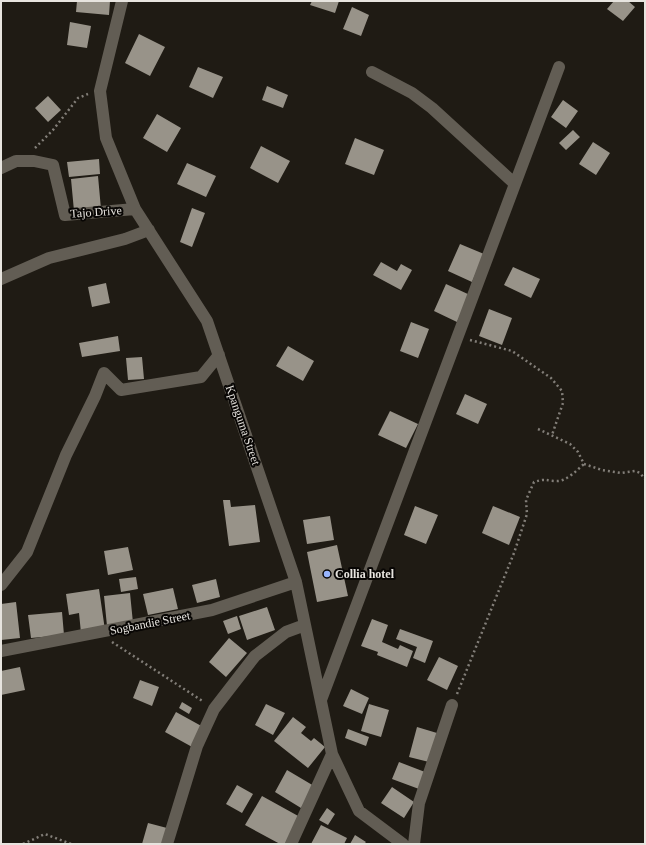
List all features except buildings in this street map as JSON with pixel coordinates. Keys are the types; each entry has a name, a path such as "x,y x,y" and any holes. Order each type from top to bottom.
{"street":[{"name":"Kpanguma Street","path":"122,1 100,90 106,138 135,209 207,321 296,582 332,754 359,811 403,844"},
{"path":"321,700 559,67"},
{"path":"372,72 412,93 432,108 515,184"},
{"name":"Tajo Drive","path":"1,168 16,161 34,161 53,165 65,215 135,209"},
{"path":"1,279 48,258 125,239 149,230"},
{"path":"1,584 27,552 66,455 95,396 104,373 122,390 201,377 219,355"},
{"name":"Sogbandie Street","path":"1,651 212,610 296,582"},
{"path":"167,844 197,746 214,709 255,656 286,632 305,625"},
{"path":"414,844 419,803 452,705"},
{"path":"291,844 332,754"}],"path":[{"path":"16,161 36,146 53,130 78,98 100,90"},
{"path":"458,337 512,351 551,378 562,391 563,403 552,435"},
{"path":"538,429 570,444 578,452 584,464 602,470 621,473 635,470 645,479"},
{"path":"452,705 514,553 526,514 526,500 534,482 544,479 558,481 567,477 584,464"},
{"path":"108,631 111,641 214,709"},
{"path":"23,844 45,834 72,844"}],"place":[{"name":"Collia hotel","path":"327,574"}]}
